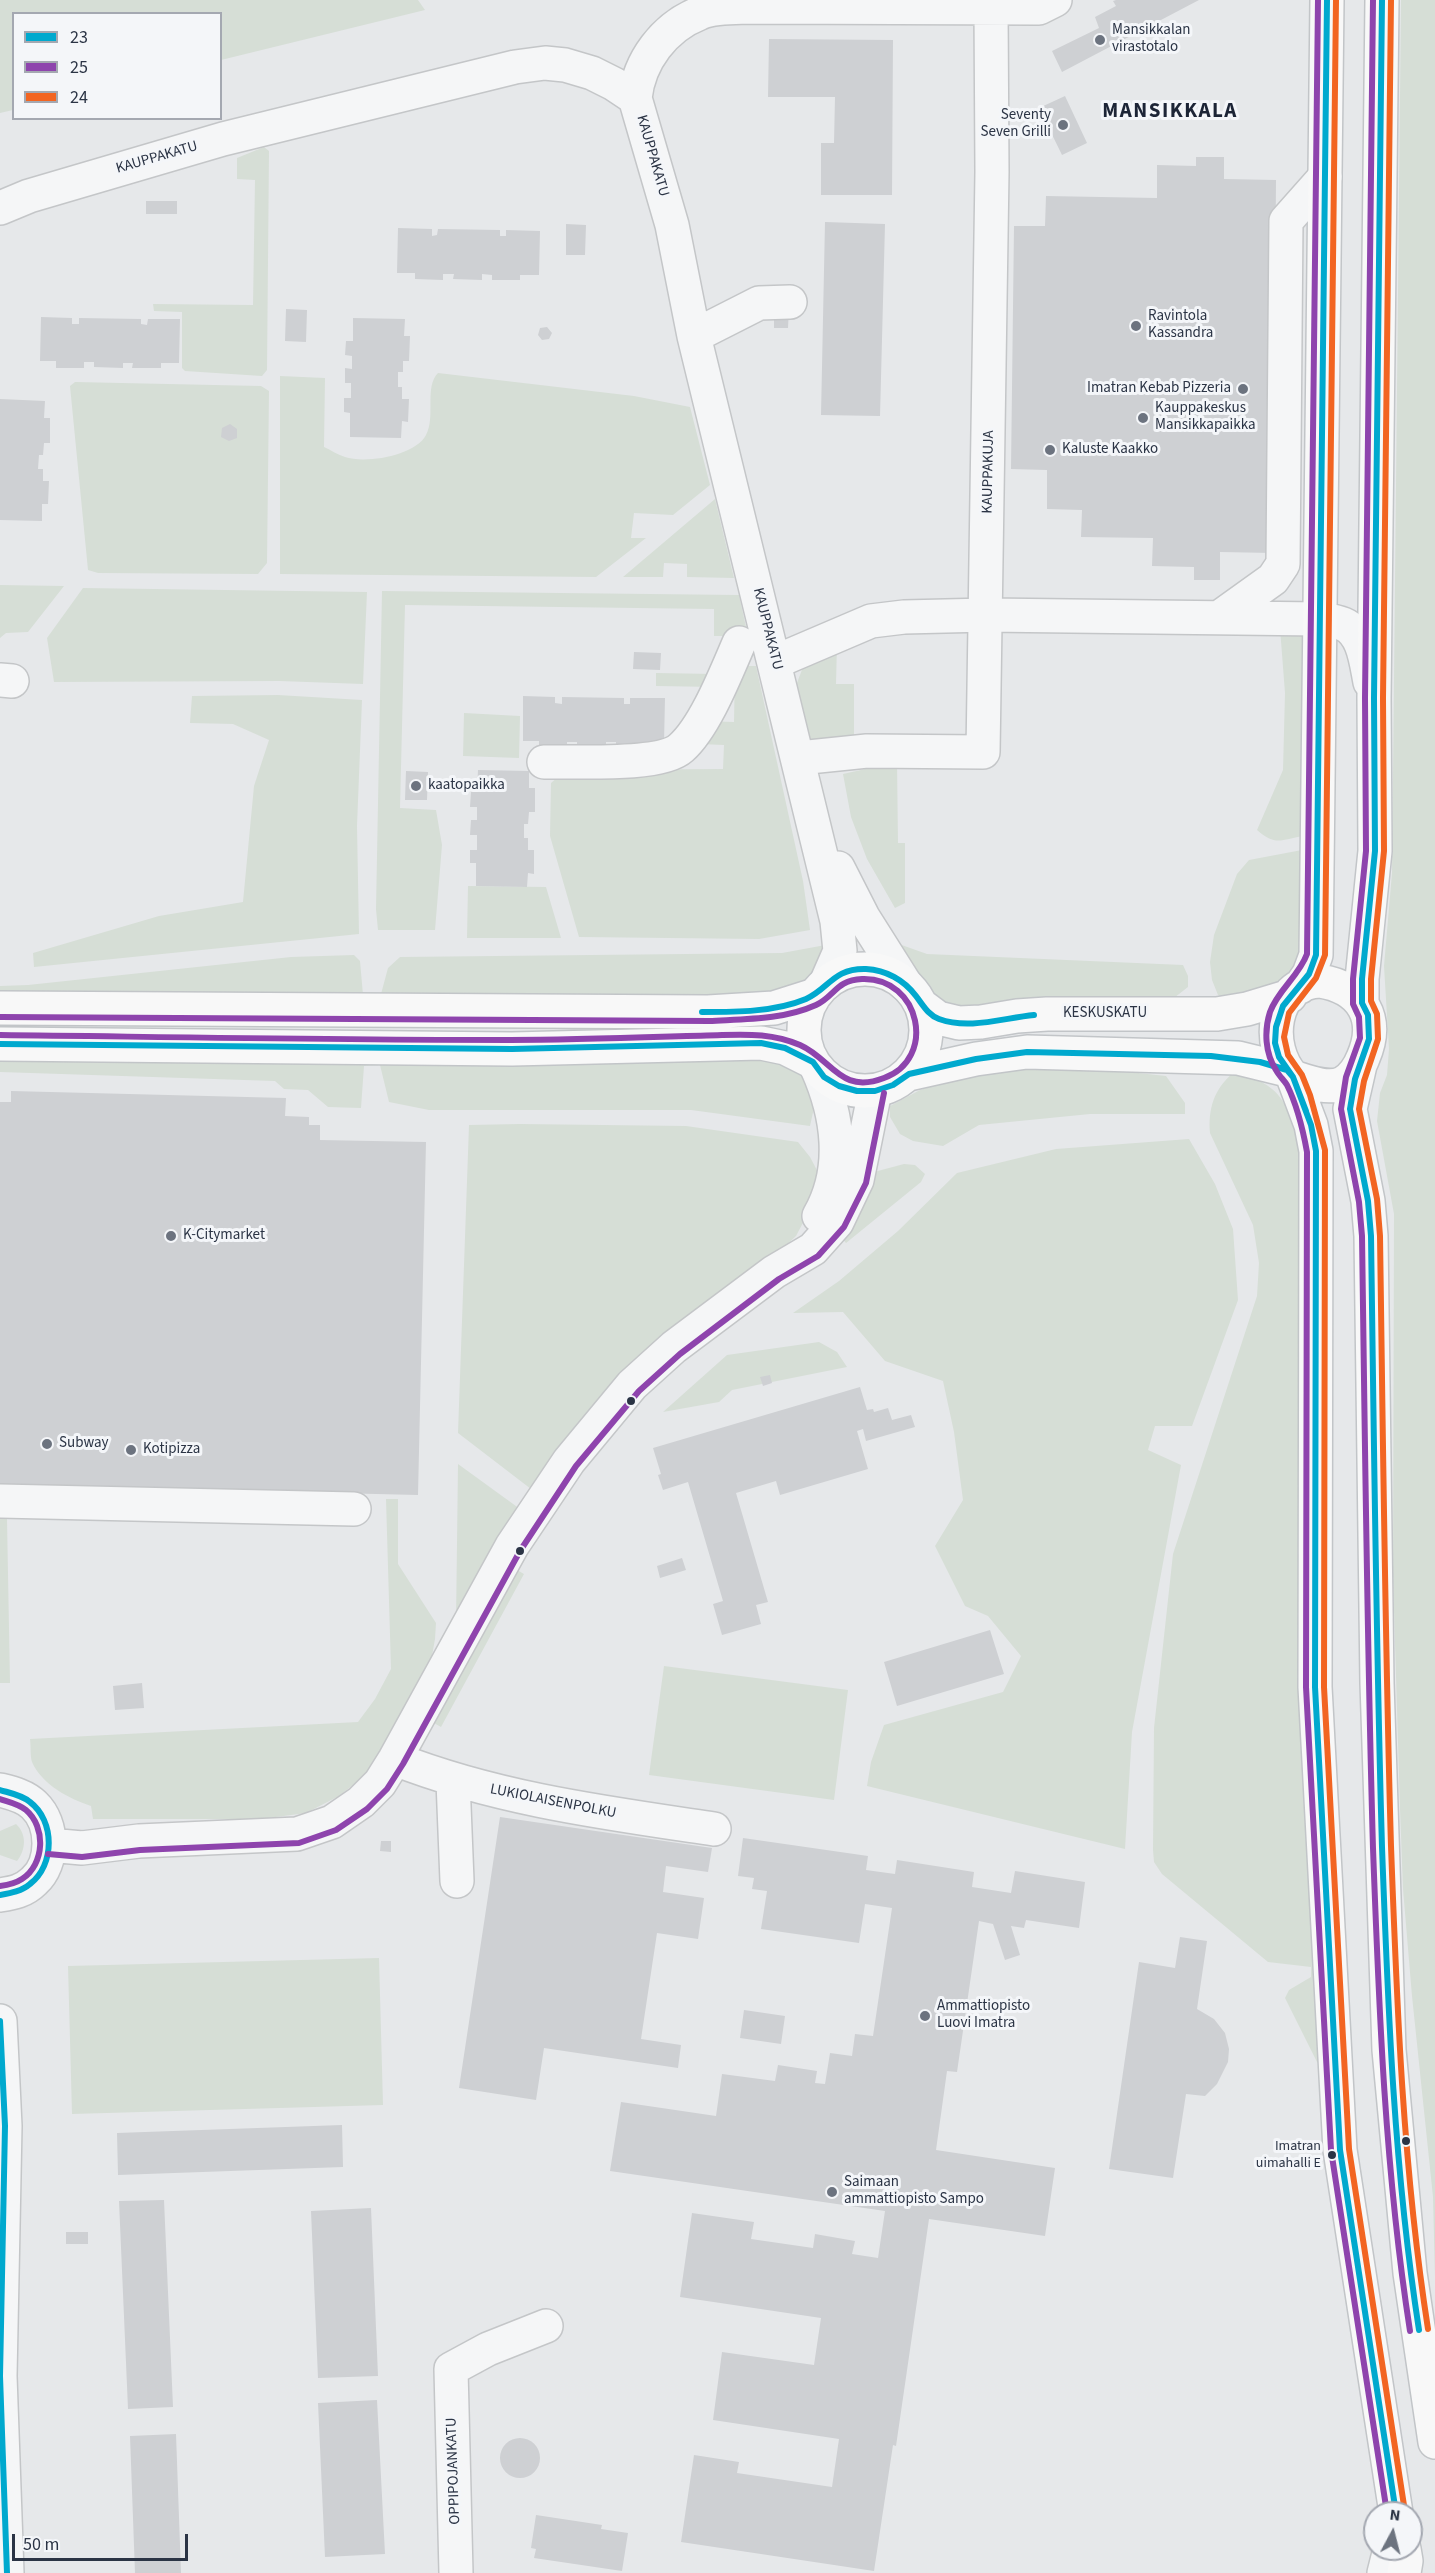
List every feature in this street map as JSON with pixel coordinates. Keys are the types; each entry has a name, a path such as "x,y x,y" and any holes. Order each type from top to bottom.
{"main road":[{"path":"1327,0 1316,955 1309,974 1278,1016 1275,1043 1279,1057 1290,1074 1311,1125 1316,1151 1315,1687 1340,2150 1394,2501"},
{"path":"1362,1003 1362,979 1376,851 1374,698 1382,0"},
{"path":"0,1008 708,1012 774,1008 821,989 848,971 860,969 885,972 914,996 926,1020 924,1049 909,1074"},
{"path":"1295,991 1313,982 1329,983 1349,991 1362,1003 1368,1015 1370,1027 1350,1109 1368,1201 1371,1236 1377,1671 1389,2050 1410,2273 1435,2442"},
{"path":"821,989 807,1011 804,1029 806,1046 824,1077 839,1086 857,1091 874,1091 893,1085 909,1074 976,1059 1027,1052 1238,1058 1328,1086 1342,1083 1352,1076 1360,1065"},
{"name":"KESKUSKATU","path":"914,996 938,1018 959,1023 1047,1014 1217,1014 1247,1009 1295,991"},
{"path":"0,1044 512,1049 760,1043 785,1048 815,1065"}],"street":[{"path":"635,98 637,79 656,45 671,29 700,12 756,7 1039,8 1055,0"},
{"name":"KAUPPAKUJA","path":"799,758 867,751 983,752 987,615 992,184 991,8"},
{"name":"KAUPPAKATU","path":"0,208 29,196 223,139 514,67 545,63 565,65 614,84 635,98 672,225 694,336 799,758 840,934 840,951 821,989"},
{"path":"1220,617 1273,579 1284,564 1286,221 1325,177"},
{"path":"694,336 759,303 790,302"},
{"path":"775,662 871,621 904,617 987,615 1320,619 1343,624 1353,630 1361,644 1374,698"},
{"path":"544,762 655,759 680,749 696,728 718,691 739,643"},
{"name":"KAUPPAKATU","path":"815,824 863,917 914,996"},
{"path":"774,1272 814,1226 828,1200 835,1173 837,1149 829,1094 815,1065"},
{"path":"49,1845 82,1848 139,1841 297,1834 332,1822 361,1802 380,1783 395,1759 512,1546 569,1461 632,1385 675,1347 774,1272 813,1250 826,1237 848,1204 857,1179 874,1091"},
{"path":"0,1501 354,1509"},
{"name":"LUKIOLAISENPOLKU","path":"395,1759 453,1781 575,1809 714,1828"},
{"path":"453,1781 457,1881"},
{"path":"0,1790 16,1793 34,1804 46,1822 49,1845 47,1864 35,1881 17,1893 0,1895"},
{"path":"0,2021 5,2126 0,2376 2,2489 7,2573"},
{"name":"OPPIPOJANKATU","path":"456,2573 451,2369 488,2349 546,2326"}],"shaded area":[{"path":"0,0 418,0 425,10 222,60 222,12 12,12 12,110 0,113"},
{"path":"1401,0 1435,0 1435,2277 1433,2197 1403,1889 1393,1576 1394,1214 1377,1121 1380,1093 1387,1075 1389,1049 1384,966 1392,873"},
{"path":"264,147 269,151 267,370 262,376 185,371 182,368 182,312 154,311 153,304 253,305 255,180 237,179 237,158"},
{"path":"438,373 634,396 690,407 710,485 673,515 634,513 631,538 646,538 596,577 280,574 280,376 325,378 324,447 345,457 377,459 412,448 426,435 430,420 432,386"},
{"path":"75,382 261,386 269,391 267,563 258,574 98,573 88,570 70,386"},
{"path":"715,499 734,578 687,577 687,564 664,563 663,577 623,577"},
{"path":"0,585 64,586 28,632 6,633 0,638"},
{"path":"83,588 367,592 363,684 279,681 54,682 47,638"},
{"path":"382,591 739,595 748,636 714,636 714,609 405,605 400,808 436,810 442,845 435,930 378,930 376,909"},
{"path":"1305,627 1303,836 1274,840 1257,830 1283,770 1285,693 1280,628"},
{"path":"837,644 836,684 854,684 854,744 808,741 795,688 805,662"},
{"path":"735,666 756,666 803,881 810,930 759,939 579,937 550,836 551,783 566,770 723,769 724,745 700,744 701,721 734,722"},
{"path":"656,673 716,674 716,687 656,686"},
{"path":"278,695 362,700 357,826 359,934 34,967 33,953 159,916 243,902 254,786 269,740 233,724 190,723 192,696"},
{"path":"464,713 520,716 519,758 463,756"},
{"path":"897,762 898,843 905,843 905,903 895,908 867,859 851,817 843,774"},
{"path":"1302,850 1304,939 1294,968 1270,989 1231,1003 1218,995 1212,980 1210,962 1214,935 1237,874 1249,860"},
{"path":"468,886 546,887 561,938 467,938"},
{"path":"896,943 927,954 1183,965 1188,976 1188,987 1170,1001 967,1011 936,999 918,979"},
{"path":"831,944 808,985 744,1002 0,1001 0,986 291,957 354,955 360,961 363,995 381,994 388,968 400,957 782,953"},
{"path":"759,1052 801,1068 817,1094 810,1126 691,1110 429,1110 389,1102 380,1065 364,1066 361,1108 328,1107 308,1090 284,1089 275,1081 0,1072 0,1054"},
{"path":"1031,1066 1083,1067 1166,1076 1185,1103 1185,1114 1090,1114 979,1125 943,1146 913,1141 900,1134 890,1117 890,1106 920,1090 963,1077"},
{"path":"1233,1073 1264,1083 1275,1091 1289,1112 1301,1156 1327,2073 1317,2062 1285,1998 1289,1990 1311,1977 1311,1967 1268,1962 1162,1874 1154,1862 1154,1728 1173,1554 1257,1296 1259,1263 1253,1225 1210,1133 1210,1116 1214,1100 1221,1086"},
{"path":"469,1125 686,1126 798,1142 810,1157 821,1178 815,1200 796,1236 531,1489 458,1433"},
{"path":"1189,1139 1215,1184 1233,1229 1238,1300 1192,1426 1155,1426 1148,1450 1181,1465 1132,1732 1125,1849 867,1786 871,1762 884,1725 1003,1692 1021,1656 988,1616 965,1606 935,1546 963,1500 954,1432 943,1381 885,1361 843,1312 793,1313 839,1281 898,1231 957,1173 1056,1149"},
{"path":"904,1164 915,1165 925,1174 921,1182 846,1243 840,1236 874,1172"},
{"path":"819,1342 837,1352 847,1367 732,1390 719,1402 663,1412 727,1355"},
{"path":"458,1464 520,1509 456,1622"},
{"path":"386,1499 398,1499 398,1564 436,1623 435,1639 430,1667 368,1773 339,1796 306,1813 261,1819 93,1819 91,1806 57,1790 42,1778 31,1760 30,1739 358,1722 375,1699 391,1669"},
{"path":"0,1519 7,1519 10,1683 0,1683"},
{"path":"517,1570 524,1574 441,1727 432,1722"},
{"path":"664,1666 848,1690 834,1800 649,1775"},
{"path":"16,1824 24,1837 22,1852 17,1861 0,1855 0,1831"},
{"path":"379,1958 383,2105 72,2114 68,1966"}],"building":[{"name":"Mansikkalan virastotalo","path":"1199,0 1062,72 1052,51 1099,28 1095,17 1116,6 1113,1"},
{"path":"769,39 893,40 892,195 821,195 821,143 834,143 835,97 768,97"},
{"name":"Seventy Seven Grilli","path":"1065,96 1087,143 1062,155 1039,108"},
{"name":"Kauppakeskus Mansikkapaikka","path":"1196,157 1224,157 1224,179 1276,180 1273,553 1220,552 1220,580 1194,580 1194,567 1152,566 1153,538 1081,537 1082,510 1047,509 1047,470 1011,469 1014,226 1045,226 1046,196 1157,198 1157,165 1196,166"},
{"path":"146,201 177,201 177,214 146,214"},
{"path":"825,222 885,224 880,416 821,415"},
{"path":"566,224 586,225 585,255 566,255"},
{"path":"398,228 432,229 432,236 437,235 438,229 500,230 500,236 506,236 506,230 540,231 539,275 520,275 520,280 492,280 492,275 482,274 482,280 453,279 454,274 443,274 443,280 415,279 415,273 397,273"},
{"path":"774,308 789,308 788,328 774,328"},
{"path":"286,309 307,310 306,342 285,341"},
{"path":"41,317 72,318 72,324 79,324 79,318 141,319 141,324 147,325 148,319 180,319 179,363 161,363 161,368 132,368 133,363 123,363 123,368 94,367 94,362 84,362 84,368 56,368 56,361 40,361"},
{"path":"353,318 405,319 404,336 410,336 409,361 403,361 403,372 398,372 398,387 402,387 402,399 409,399 408,422 402,421 401,438 350,437 350,413 344,412 344,398 351,398 351,383 345,383 345,368 352,369 352,356 345,355 346,341 353,341"},
{"path":"547,327 552,333 549,339 542,340 538,335 540,328"},
{"path":"0,399 45,401 44,418 50,418 50,443 44,443 43,455 39,455 38,469 43,469 43,481 49,481 48,504 42,504 42,521 0,520"},
{"path":"230,424 237,429 237,438 229,441 221,437 222,428"},
{"path":"634,652 661,653 660,670 633,669"},
{"path":"523,696 555,697 555,703 562,704 562,697 624,698 624,704 630,704 630,698 665,698 664,743 644,742 644,748 616,747 616,742 606,742 606,748 577,747 577,742 567,742 567,748 539,747 539,741 523,741"},
{"path":"478,770 529,771 529,788 535,788 535,812 529,812 528,824 524,824 524,838 528,838 528,850 534,850 534,874 528,873 527,887 476,886 476,863 470,863 470,850 477,850 477,835 470,835 471,820 477,820 477,807 470,807 471,792 477,792"},
{"name":"kaatopaikka","path":"406,771 428,772 427,800 405,800"},
{"path":"11,1091 286,1098 285,1116 309,1117 309,1125 320,1125 320,1140 426,1142 418,1495 0,1485 0,1102 11,1102"},
{"path":"770,1375 772,1383 763,1386 760,1377"},
{"path":"860,1387 867,1410 873,1409 874,1412 888,1408 892,1420 911,1415 915,1427 866,1441 863,1429 857,1431 868,1469 780,1495 776,1481 736,1493 768,1602 756,1605 761,1624 722,1635 713,1604 723,1601 688,1482 663,1490 653,1448"},
{"path":"682,1558 686,1570 660,1578 657,1566"},
{"path":"990,1630 1004,1674 897,1706 884,1662"},
{"path":"142,1683 144,1708 115,1710 113,1686"},
{"path":"500,1817 712,1848 708,1872 666,1866 663,1892 704,1898 698,1939 657,1933 641,2039 681,2045 678,2068 544,2048 536,2100 459,2088"},
{"path":"743,1838 868,1856 866,1870 895,1874 897,1860 974,1872 972,1887 1011,1893 1015,1871 1085,1882 1079,1928 1026,1920 1024,1928 1011,1926 1020,1955 1005,1960 993,1924 979,1921 957,2072 947,2071 936,2150 1055,2168 1045,2236 929,2219 896,2446 893,2445 874,2571 681,2542 694,2455 739,2462 737,2473 832,2487 839,2439 713,2420 722,2352 814,2365 821,2318 680,2297 692,2213 754,2222 751,2239 813,2248 815,2234 855,2241 852,2254 878,2258 885,2211 610,2171 621,2102 716,2116 722,2074 775,2081 778,2065 817,2071 815,2083 825,2084 830,2053 852,2056 855,2034 873,2036 892,1908 865,1904 859,1943 761,1929 767,1891 752,1889 754,1878 738,1876"},
{"path":"381,1841 391,1841 391,1852 380,1851"},
{"path":"1180,1937 1207,1941 1197,2009 1214,2019 1225,2033 1229,2049 1228,2062 1217,2084 1205,2096 1186,2094 1173,2178 1109,2169 1139,1962 1175,1968"},
{"path":"744,2010 785,2016 781,2044 740,2038"},
{"path":"342,2125 343,2167 118,2175 117,2133"},
{"path":"164,2200 173,2407 128,2409 119,2201"},
{"path":"371,2208 378,2376 318,2378 311,2211"},
{"path":"66,2232 88,2232 88,2244 66,2244"},
{"path":"377,2400 385,2554 325,2557 318,2403"},
{"path":"176,2434 181,2573 135,2573 130,2436"},
{"path":"520,2438 534,2444 540,2458 534,2472 520,2478 506,2472 500,2458 506,2444"},
{"path":"536,2515 602,2525 601,2529 628,2533 622,2571 534,2558 536,2549 531,2548"}],"transit line":[{"name":"25","path":"1318,0 1307,954 1274,1004 1268,1019 1266,1034 1272,1063 1287,1085 1294,1101 1307,1152 1306,1687 1331,2150 1385,2501"},
{"name":"23","path":"1306,1111 1293,1077 1279,1057 1275,1043 1276,1027 1283,1006 1309,974 1316,955 1327,0"},
{"name":"24","path":"1336,0 1325,955 1316,978 1289,1013 1284,1037 1288,1055 1302,1075 1310,1095 1325,1150 1324,1687 1349,2149 1403,2501"},
{"name":"25","path":"1373,0 1365,698 1366,851 1353,979 1353,1004 1359,1017 1360,1038 1346,1077 1341,1109 1359,1202 1362,1236 1369,1695 1378,1969 1389,2151 1401,2271 1410,2331"},
{"name":"23","path":"1382,0 1374,698 1375,851 1362,979 1362,1003 1368,1015 1369,1039 1355,1079 1350,1109 1368,1201 1371,1236 1378,1694 1387,1968 1398,2150 1410,2270 1419,2330"},
{"name":"24","path":"1391,0 1383,698 1384,851 1371,979 1371,1001 1377,1014 1378,1039 1364,1081 1359,1109 1377,1199 1380,1236 1387,1694 1396,1967 1407,2149 1419,2269 1428,2329"},
{"name":"23","path":"702,1012 781,1007 814,995 839,975 866,969 881,971 900,981 911,990 929,1012 939,1019 974,1023 1034,1015"},
{"name":"25","path":"0,1017 709,1021 790,1014 816,1005 847,982 862,979 882,982 898,991 909,1004 915,1021 916,1038 911,1054 901,1068 884,1078 857,1082 847,1079 800,1045 781,1039 752,1035 510,1040 0,1035"},
{"name":"23","path":"0,1044 512,1049 761,1043 785,1048 813,1062 824,1077 839,1086 857,1091 875,1091 893,1085 909,1074 976,1059 1027,1052 1211,1056 1260,1062 1287,1070 1293,1077 1311,1125 1316,1151 1315,1687 1340,2150 1394,2501"},
{"name":"25","path":"48,1854 82,1857 140,1850 299,1843 336,1830 367,1809 387,1789 403,1764 520,1551 576,1466 639,1391 680,1354 779,1279 818,1256 844,1227 866,1183 884,1093"},
{"name":"23","path":"0,1790 16,1794 38,1810 48,1831 49,1843 48,1855 38,1876 23,1888 0,1895"},
{"name":"25","path":"0,1799 26,1810 33,1817 40,1835 39,1855 30,1872 17,1882 0,1886"},
{"name":"23","path":"0,2021 5,2126 0,2376 7,2573"}],"place":[{"name":"Mansikkalan virastotalo","path":"1100,40"},
{"name":"Seventy Seven Grilli","path":"1063,125"},
{"name":"Ravintola Kassandra","path":"1136,326"},
{"name":"Imatran Kebab Pizzeria","path":"1243,389"},
{"name":"Kauppakeskus Mansikkapaikka","path":"1143,418"},
{"name":"Kaluste Kaakko","path":"1050,450"},
{"name":"kaatopaikka","path":"416,786"},
{"name":"K-Citymarket","path":"171,1236"},
{"name":"Subway","path":"47,1444"},
{"name":"Kotipizza","path":"131,1450"},
{"name":"Ammattiopisto Luovi Imatra","path":"925,2016"},
{"name":"Imatran uimahalli E","path":"1332,2155"},
{"name":"Saimaan ammattiopisto Sampo","path":"832,2192"}],"district":[{"name":"MANSIKKALA","path":"1170,112"}]}
